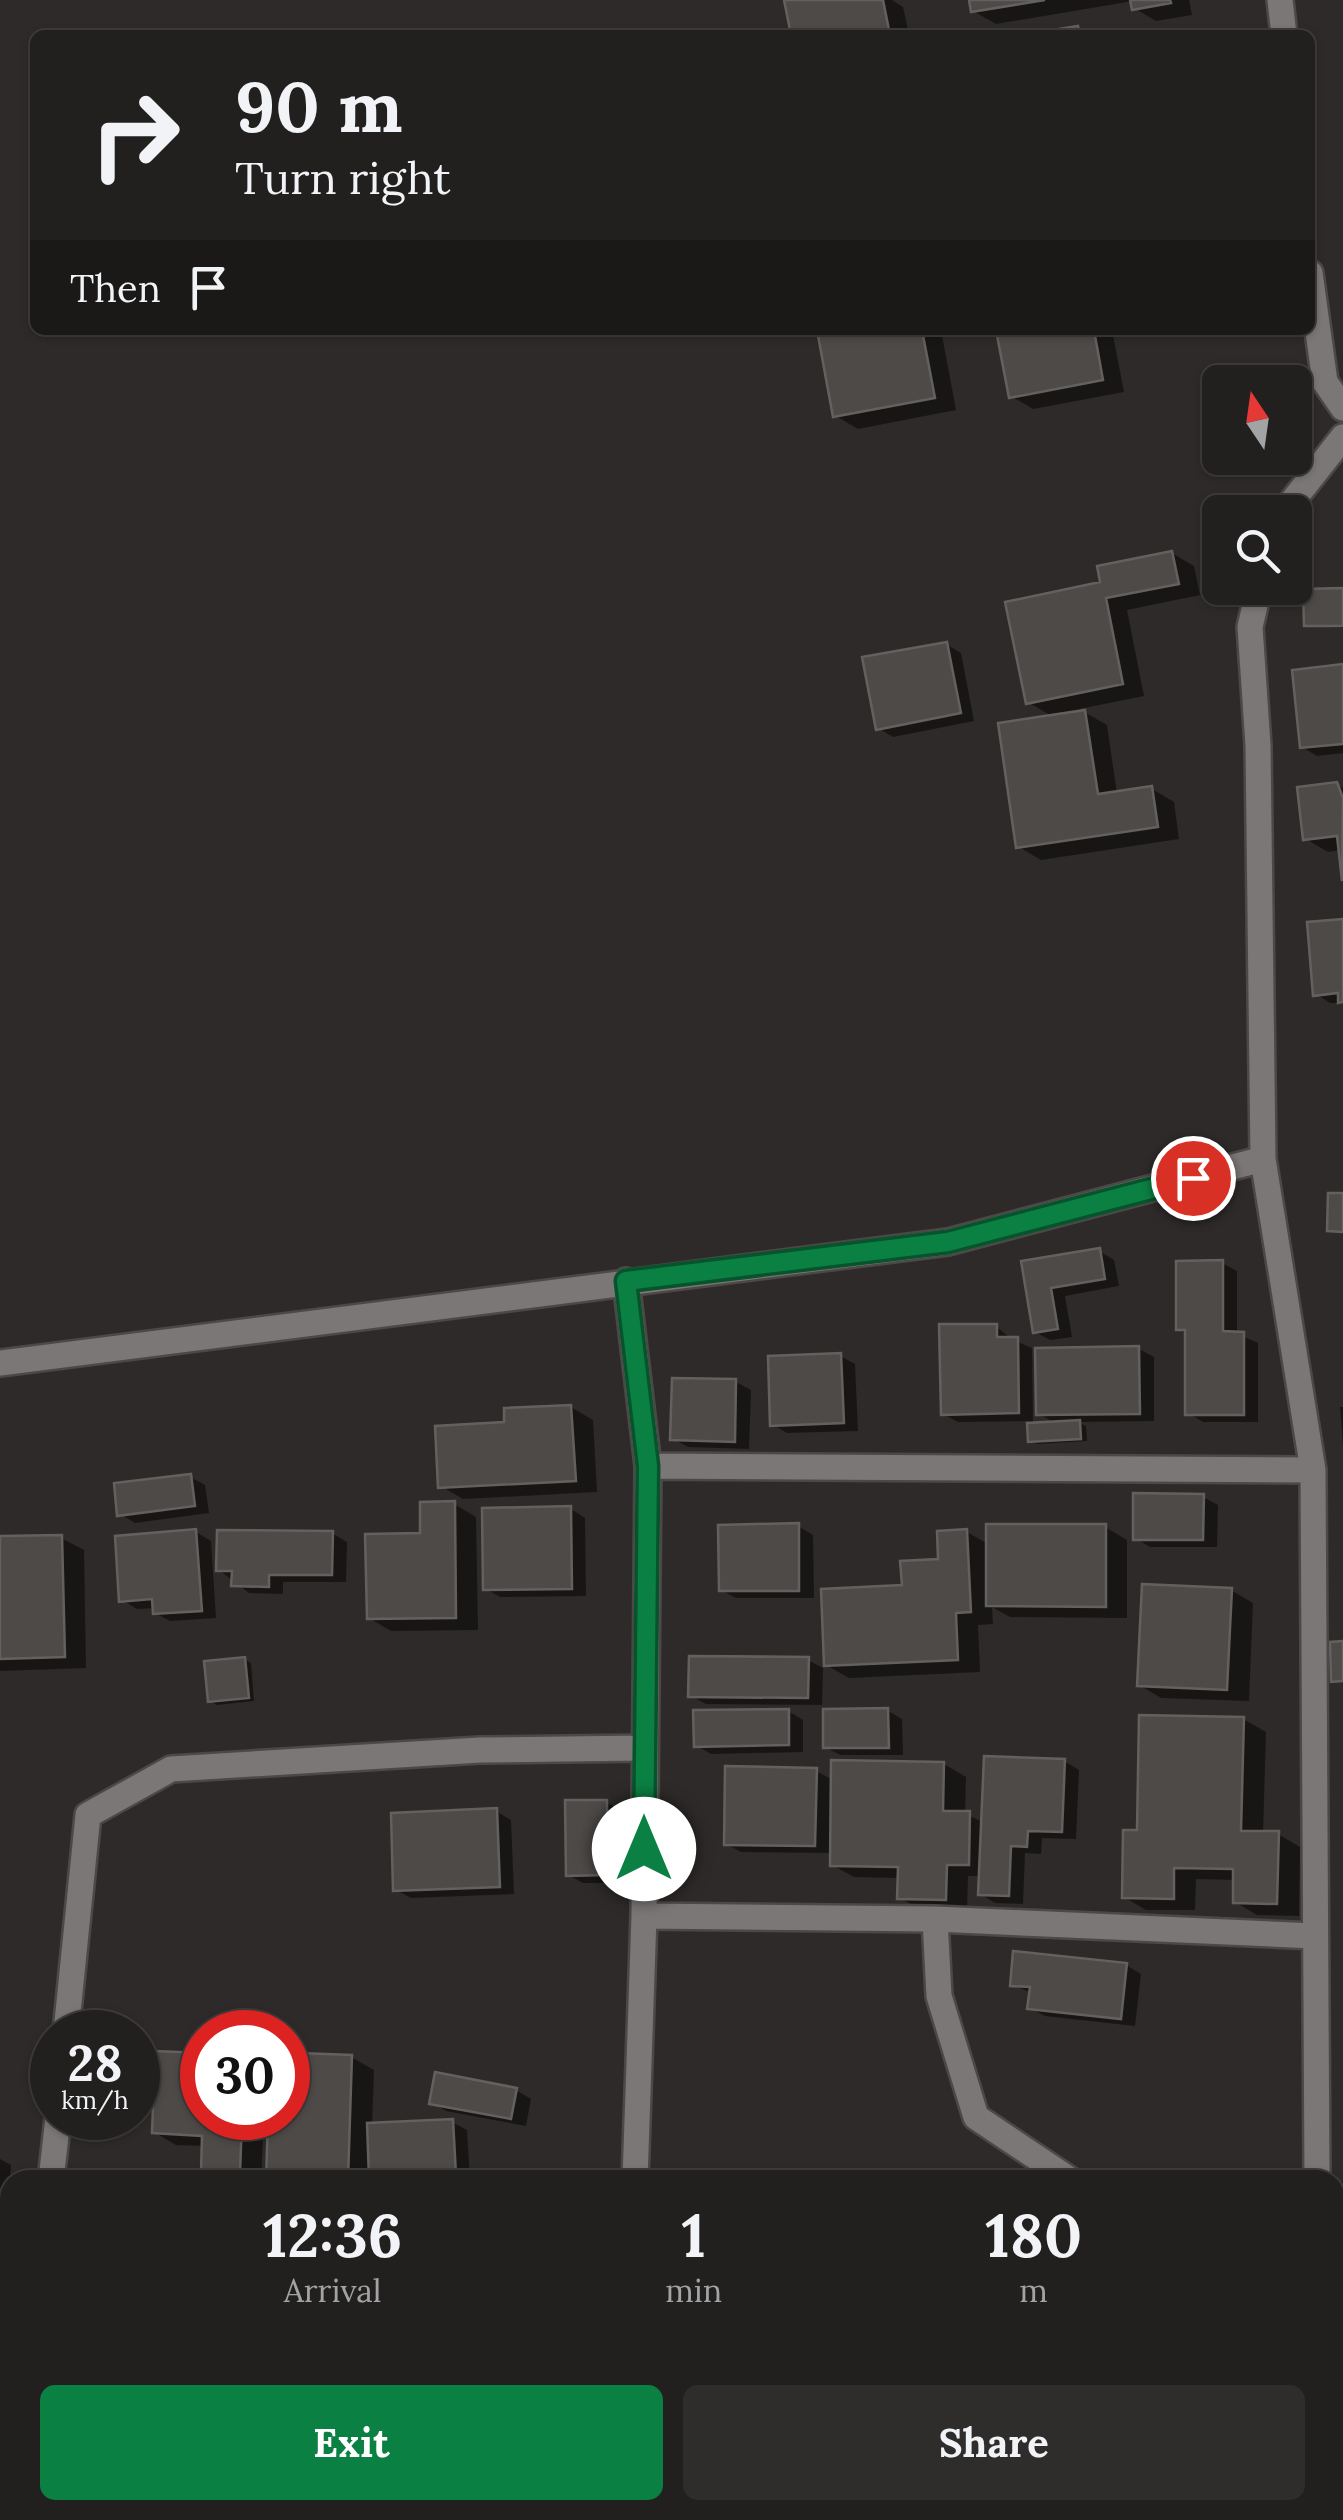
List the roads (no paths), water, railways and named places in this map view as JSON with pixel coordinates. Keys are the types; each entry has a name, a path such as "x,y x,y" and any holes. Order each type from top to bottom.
{"street":[{"path":"1280,0 1283,30"},
{"path":"1315,313 1324,382 1343,408"},
{"path":"1297,495 1343,437"},
{"path":"1255,605 1250,627 1258,744 1262,1159 1313,1470 1317,2170"},
{"path":"0,1363 948,1242 1262,1159"},
{"path":"626,1281 648,1466 644,1916 635,2170"},
{"path":"648,1466 1313,1470"},
{"path":"68,2010 88,1814 171,1769 480,1750 643,1748"},
{"path":"644,1916 935,1919 1316,1936"},
{"path":"935,1919 939,1996 976,2117 1055,2170"},
{"path":"52,2170 56,2140"}]}
